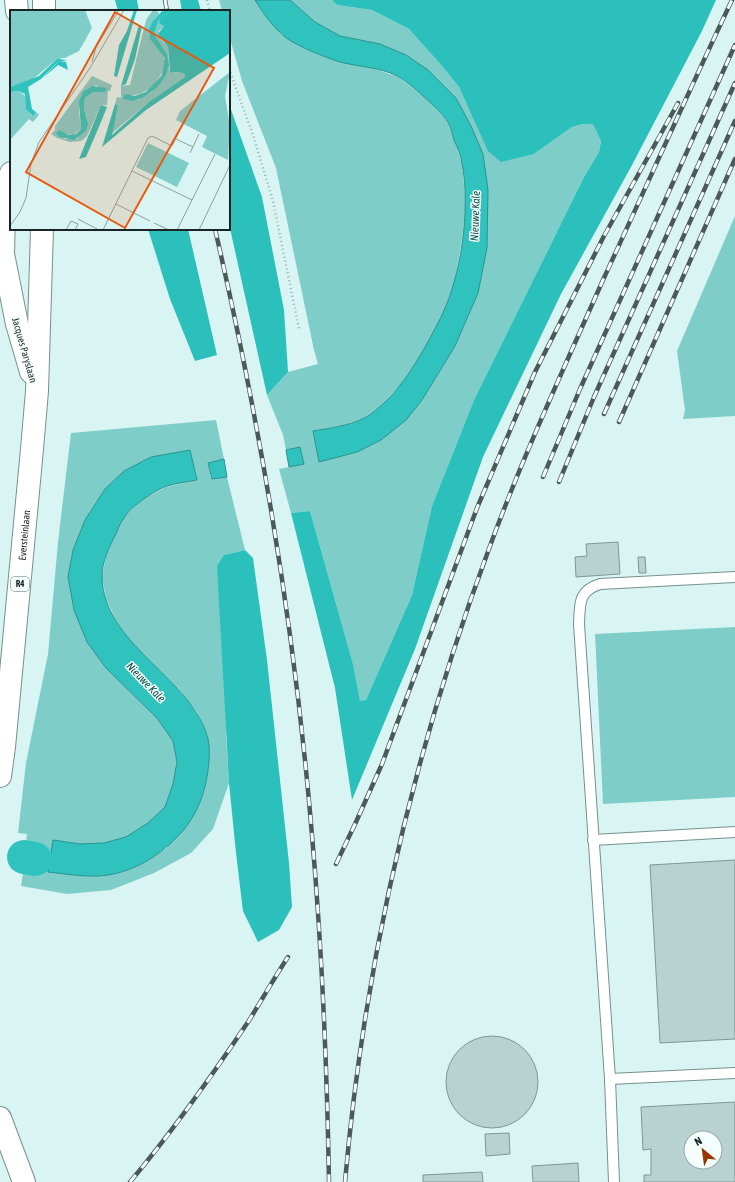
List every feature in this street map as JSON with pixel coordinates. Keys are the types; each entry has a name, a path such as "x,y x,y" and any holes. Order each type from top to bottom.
{"highway":[{"name":"Jacques Paryslaan","path":"10,179 4,212 3,254 17,324 36,391"},
{"name":"Jacques Paryslaan","path":"36,391 42,230"},
{"name":"Eversteinlaan","path":"0,776 32,449 36,391"},
{"path":"0,1118 24,1182"}],"lane":[{"path":"614,1182 610,1079 579,624 580,605 583,594 590,587 600,584 735,577"},
{"path":"593,840 735,832"},
{"path":"610,1079 735,1073"}],"path":[{"path":"207,0 210,10"},
{"path":"230,72 253,135 273,202 299,329"}],"shaded area":[{"path":"115,0 137,0 139,10 118,10"},
{"path":"180,0 198,0 201,10 182,10"},
{"path":"219,0 255,0 263,13 282,35 398,77 427,99 448,122 462,163 466,205 462,239 455,280 443,315 424,351 401,384 380,407 363,418 344,425 313,431 319,462 422,400 455,346 478,293 483,154 406,55 380,44 340,36 315,22 290,0 332,0 337,5 372,10 409,29 459,87 470,111 534,154 572,127 582,124 593,123 601,141 599,152 584,177 474,400 432,506 412,595 366,700 360,702 353,664 310,511 291,513 279,469 304,464 300,447 286,450 283,435 267,395 288,372 318,364 276,168 242,81 230,39 230,10 222,10"},
{"path":"332,0 716,0 702,31 631,167 561,294 483,457 415,649 352,800 335,688 291,513 310,511 353,664 360,701 366,700 412,595 432,506 474,400 584,177 599,152 601,141 593,124 582,124 572,127 534,154 501,162 488,151 459,87 409,29 372,10 337,5"},
{"path":"230,107 262,197 284,310 288,372 267,395 230,228"},
{"path":"735,216 735,416 683,419 685,410 677,351"},
{"path":"148,230 188,230 217,355 195,361 170,299"},
{"path":"216,420 224,459 208,463 211,478 227,477 245,550 224,555 226,735 229,783 213,829 191,853 154,873 111,890 67,894 21,886 24,866 34,868 36,852 25,851 27,834 18,833 26,763 48,654 58,542 71,433","holes":["190,450 197,480 166,487 143,499 124,517 107,552 102,577 106,598 114,617 126,637 179,689 197,712 208,736 167,848 150,859 129,869 53,840 80,844 101,844 126,837 148,823 165,807 173,784 177,762 173,741 157,718 106,668 74,610 68,577 73,550 85,520 105,489 124,471 151,457"]},
{"path":"245,550 253,558 267,660 289,863 292,907 279,930 258,942 243,911 236,853 229,783 217,566 224,555"},
{"path":"735,627 735,797 603,804 595,634"}],"water":[{"path":"255,0 290,0 315,22 340,36 380,44 406,55 428,70 456,98 471,126 483,154 488,190 487,248 478,293 455,346 422,400 406,420 381,440 357,452 319,462 313,431 352,423 364,418 376,410 398,388 408,375 425,348 439,321 447,304 453,285 462,244 465,201 462,163 448,122 417,90 390,73 340,62 302,47 288,39 276,28"},
{"path":"300,447 304,464 289,467 286,450"},
{"path":"190,450 197,480 174,484 162,488 143,499 127,514 121,522 108,549 103,566 102,577 106,601 116,622 131,641 166,676 197,713 207,735 209,745 209,761 203,794 192,818 182,832 162,851 145,862 118,873 101,876 48,872 53,840 80,844 104,843 126,837 148,823 165,807 173,784 177,762 173,741 157,718 106,668 87,642 74,610 68,577 73,550 85,520 105,489 124,471 151,457"},
{"path":"224,459 227,477 212,479 208,463"}],"building":[{"path":"618,542 620,574 576,577 575,557 587,556 586,544"},
{"path":"638,557 645,557 646,573 639,573"},
{"path":"735,860 735,1039 660,1043 650,865"},
{"path":"492,1036 510,1039 525,1049 535,1064 538,1082 535,1100 525,1115 510,1125 492,1128 474,1125 459,1115 449,1100 446,1082 449,1064 459,1049 474,1039"},
{"path":"735,1102 735,1182 644,1182 644,1175 651,1175 651,1149 643,1150 641,1107"},
{"path":"509,1133 510,1154 486,1156 485,1134"},
{"path":"578,1163 579,1182 533,1182 532,1166"},
{"path":"482,1172 483,1182 423,1182 423,1175"}],"waterway":[{"name":"Nieuwe Kale","path":"24,857 35,859"}],"railway":[{"path":"165,0 167,10"},
{"path":"345,1182 365,1020 379,940 396,860 416,780 438,701 463,623 503,512 544,412 732,0"},
{"path":"543,477 580,389 735,45"},
{"path":"559,482 594,397 735,83"},
{"path":"336,864 382,764 477,508 535,372 604,236 678,103"},
{"path":"604,414 735,121"},
{"path":"619,422 735,159"},
{"path":"215,230 232,304 261,454 286,606 296,682 305,759 319,921 327,1095 329,1182"},
{"path":"130,1182 206,1083 248,1022 288,957"}]}
